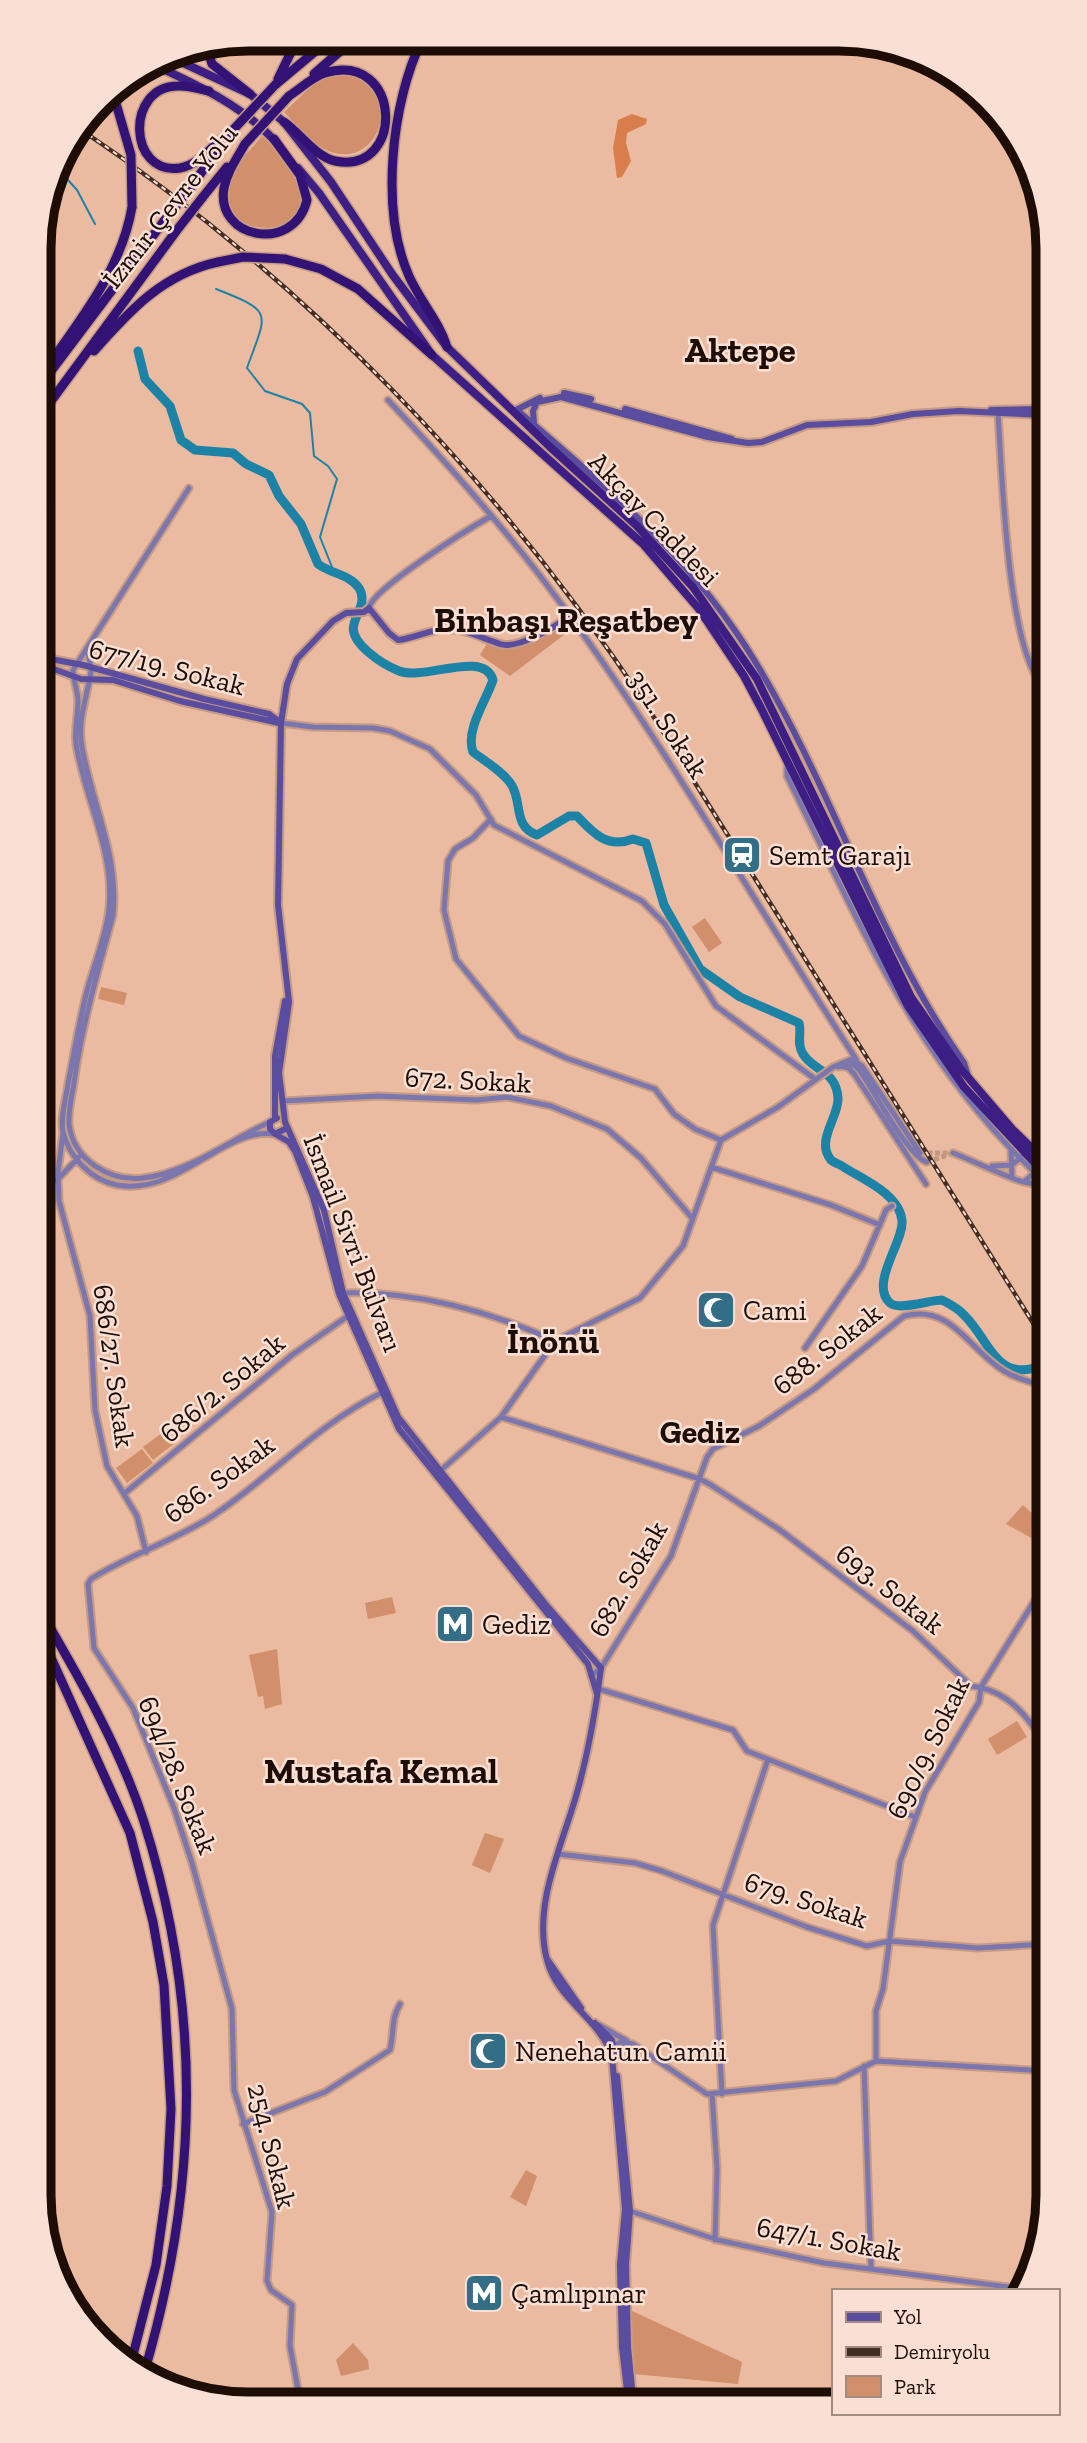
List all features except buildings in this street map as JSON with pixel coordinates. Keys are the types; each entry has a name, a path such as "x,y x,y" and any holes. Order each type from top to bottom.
{"highway":[{"path":"275,85 292,51"},
{"name":"İzmir Çevre Yolu","path":"51,372 232,131 275,85 316,51"},
{"name":"İzmir Çevre Yolu","path":"51,401 177,230 245,144 289,96 340,51"},
{"path":"418,51 399,106 392,208 398,245 409,278 442,331 447,347"},
{"path":"209,55 212,64 250,94"},
{"name":"Akçay Caddesi","path":"181,62 250,94 284,122 331,182 399,284 447,347 636,525 693,587 757,679 861,886 911,998 990,1111"},
{"name":"Akçay Caddesi","path":"164,70 209,91 256,122 274,139 319,193 432,355 467,390 617,520 682,586 744,676 787,758 791,776 908,1006 939,1054 990,1111"},
{"path":"284,122 326,157 335,161 351,161 372,151 385,129 387,113 384,97 370,81 358,74 337,70 321,74 289,96"},
{"path":"209,91 177,86 157,92 140,114 138,130 143,148 161,164 181,168 199,160 232,131"},
{"path":"51,362 104,284 120,253 132,207 131,155 114,103"},
{"path":"245,144 227,176 223,197 225,205 235,221 247,231 270,234 295,223 307,200 300,175 274,139"},
{"path":"67,379 143,297 182,273 243,257 285,259 321,269 358,289 432,355"},
{"path":"990,1111 1036,1164"},
{"path":"51,1630 101,1723 143,1819 168,1912 179,1976 186,2037 188,2104 183,2194 164,2299 147,2364"},
{"path":"51,1657 131,1832 153,1922 164,1985 170,2073 167,2186 156,2265 133,2355"}],"main road":[{"path":"490,390 655,531 712,597 769,685 860,872 861,886 849,891"},
{"path":"516,410 536,399 574,393 720,433 740,442"},
{"path":"534,425 532,417 537,402 561,397 656,424 740,442 762,442 807,425 871,422 913,414 1036,409"},
{"path":"985,412 1036,415"},
{"path":"366,610 398,640 447,629 474,632 501,645 511,646 555,627 570,616"},
{"name":"İsmail Sivri Bulvarı","path":"366,610 346,613 322,630 297,659 290,671 281,723 278,905 288,982 279,1073 286,1125 324,1210 343,1293 398,1417 601,1668"},
{"name":"677/19. Sokak","path":"51,659 91,667 269,714 281,723"},
{"name":"677/19. Sokak","path":"51,668 88,681 113,680 180,701 281,723"},
{"name":"İsmail Sivri Bulvarı","path":"273,1120 275,1056 288,982"},
{"path":"273,1120 286,1125 275,1134 270,1129 273,1120"},
{"name":"İsmail Sivri Bulvarı","path":"275,1134 289,1142 295,1151 313,1197 334,1279 348,1317 399,1429 588,1664 598,1692"},
{"path":"601,1668 578,1791 545,1900 546,1958 564,1994 612,2048 625,2209 622,2347 627,2392"},
{"path":"546,1958 612,2048 630,2211 624,2287 633,2392"}],"street":[{"name":"351. Sokak","path":"388,400 491,516 570,616 717,837 856,1059 920,1153"},
{"path":"998,414 1006,534 1018,619 1028,664 1036,676"},
{"path":"75,664 88,651 189,488"},
{"path":"366,610 375,597 415,566 491,516"},
{"path":"73,1161 70,1115 80,1045 113,915 115,896 109,845 81,744 82,711 91,667 88,651"},
{"name":"686/27. Sokak","path":"75,664 73,676 78,702 76,743 105,846 110,889 103,936 75,1043 57,1180 59,1201 90,1316 95,1410 107,1466 125,1493 136,1517 146,1552"},
{"name":"677/19. Sokak","path":"281,723 313,727 373,728 421,743 442,759 476,795 491,819 503,831 642,901 665,924 716,1006 818,1078"},
{"path":"817,782 804,774 791,776 837,883 884,973 924,1039 972,1107 1011,1150 1025,1154"},
{"path":"491,819 473,838 455,849 448,861 444,910 456,959 519,1036 566,1058 655,1089 674,1114 695,1129 721,1140"},
{"path":"837,883 849,891"},
{"path":"440,1471 501,1417 555,1341 640,1298 682,1246 721,1140 778,1107 845,1060 856,1059"},
{"path":"828,1071 853,1064 920,1160 927,1162"},
{"path":"841,1066 849,1068 855,1075 926,1184"},
{"name":"672. Sokak","path":"283,1101 378,1097 477,1100 507,1097 551,1106 607,1129 652,1169 692,1217"},
{"path":"63,1131 70,1143 82,1154 113,1176 145,1178 182,1166 273,1120"},
{"name":"İsmail Sivri Bulvarı","path":"73,1161 103,1180 130,1186 147,1185 185,1171 245,1137 260,1132 275,1134"},
{"path":"70,1143 60,1154 73,1161"},
{"path":"1011,1150 1012,1177"},
{"path":"953,1153 1024,1182 1036,1183"},
{"path":"57,1180 82,1154"},
{"path":"990,1166 1012,1165 1025,1154"},
{"path":"711,1167 831,1205 880,1225"},
{"path":"1024,1182 1036,1172"},
{"path":"805,1348 862,1266 891,1206"},
{"path":"343,1293 381,1292 477,1311 511,1321 555,1341"},
{"name":"688. Sokak","path":"706,1457 713,1449 759,1426 814,1389 900,1318 922,1311 939,1315 1002,1371 1036,1383"},
{"name":"686/2. Sokak","path":"125,1493 292,1355 348,1317"},
{"name":"686. Sokak","path":"89,1596 91,1579 172,1541 217,1513 264,1479 328,1424 381,1393"},
{"name":"693. Sokak","path":"501,1417 699,1479 804,1549 913,1631 971,1686 981,1687 1020,1706 1036,1730"},
{"name":"682. Sokak","path":"591,1676 601,1668 671,1556 706,1457"},
{"name":"694/28. Sokak","path":"89,1596 94,1648 133,1708 149,1744 189,1852 212,1933"},
{"name":"690/9. Sokak","path":"876,2061 876,2011 883,1989 900,1862 915,1817 925,1792 979,1702 981,1687 1036,1598"},
{"path":"598,1692 733,1730 747,1751 915,1817"},
{"path":"722,2094 711,1939 723,1894 739,1853 768,1759"},
{"name":"679. Sokak","path":"558,1854 635,1863 807,1927 867,1945 890,1941 978,1948 1036,1945"},
{"name":"254. Sokak","path":"212,1933 232,2009 232,2073 243,2124 272,2212 267,2281 271,2290 292,2305 290,2346 299,2392"},
{"path":"243,2124 325,2092 390,2050 394,2034 393,2020 400,2004"},
{"path":"595,2023 706,2094 836,2081 876,2061 1036,2070"},
{"path":"612,2048 633,2045"},
{"path":"864,2067 871,2269"},
{"path":"712,2094 717,2169 715,2239"},
{"name":"647/1. Sokak","path":"630,2211 715,2239 824,2263 1013,2288"}],"green space":[{"path":"344,74 365,82 377,95 381,111 379,127 371,141 359,151 343,154 318,146 284,112 318,80"},
{"path":"262,136 292,170 301,196 296,215 281,225 261,228 242,222 230,207 228,184 238,165"},
{"path":"566,625 573,628 510,676 480,655 488,642 517,645"},
{"path":"705,918 722,943 709,952 692,927"},
{"path":"101,987 127,993 124,1005 98,999"},
{"path":"166,1430 175,1443 153,1460 143,1447"},
{"path":"142,1449 153,1463 127,1483 116,1468"},
{"path":"1023,1505 1036,1517 1036,1538 1035,1540 1006,1524"},
{"path":"392,1597 396,1613 368,1619 365,1603"},
{"path":"277,1649 282,1704 265,1709 263,1696 258,1697 249,1655"},
{"path":"1017,1721 1027,1737 997,1755 988,1739"},
{"path":"485,1833 504,1839 490,1873 472,1865"},
{"path":"526,2170 537,2176 526,2206 510,2197"},
{"path":"630,2310 742,2362 738,2384 634,2374"},
{"path":"353,2343 368,2360 369,2369 341,2376 336,2360"}],"shaded area":[{"path":"632,114 647,119 646,124 627,133 626,143 631,161 622,177 617,178 613,148 618,120"}],"waterway":[{"path":"64,176 77,190 95,224"},
{"path":"216,289 249,303 261,316 262,324 247,368 265,391 302,404 310,413 314,456 328,466 337,479 320,537 334,572"},
{"path":"138,351 145,379 170,406 181,440 195,450 233,453 246,464 269,475 279,496 301,524 318,564 350,580 359,588 362,602 354,631 362,646 377,659 399,671 410,673 466,666 487,671 493,680 474,725 471,743 473,752 511,784 524,826 537,835 569,816 577,816 608,841 624,842 633,839 646,843 664,905 700,969 740,997 799,1023 803,1054 833,1082 838,1098 826,1137 827,1153 832,1161 880,1189 895,1203 900,1212 901,1229 883,1285 890,1303 907,1306 942,1300 963,1313 1005,1365 1016,1369 1036,1367"}],"tunnel":[{"path":"920,1153 953,1153"},
{"path":"927,1162 953,1153"}],"railway":[{"path":"87,134 163,188 242,251 318,318 391,388 460,462 525,540 587,620 645,703 1036,1328"}],"place":[{"name":"Semt Garajı","path":"742,855"},
{"name":"Cami","path":"716,1310"},
{"name":"Gediz","path":"455,1624"},
{"name":"Nenehatun Camii","path":"488,2051"},
{"name":"Çamlıpınar","path":"484,2293"}],"district":[{"name":"Aktepe","path":"740,350"},
{"name":"Binbaşı Reşatbey","path":"566,620"},
{"name":"İnönü","path":"553,1341"},
{"name":"Gediz","path":"700,1432"},
{"name":"Mustafa Kemal","path":"381,1771"}]}
